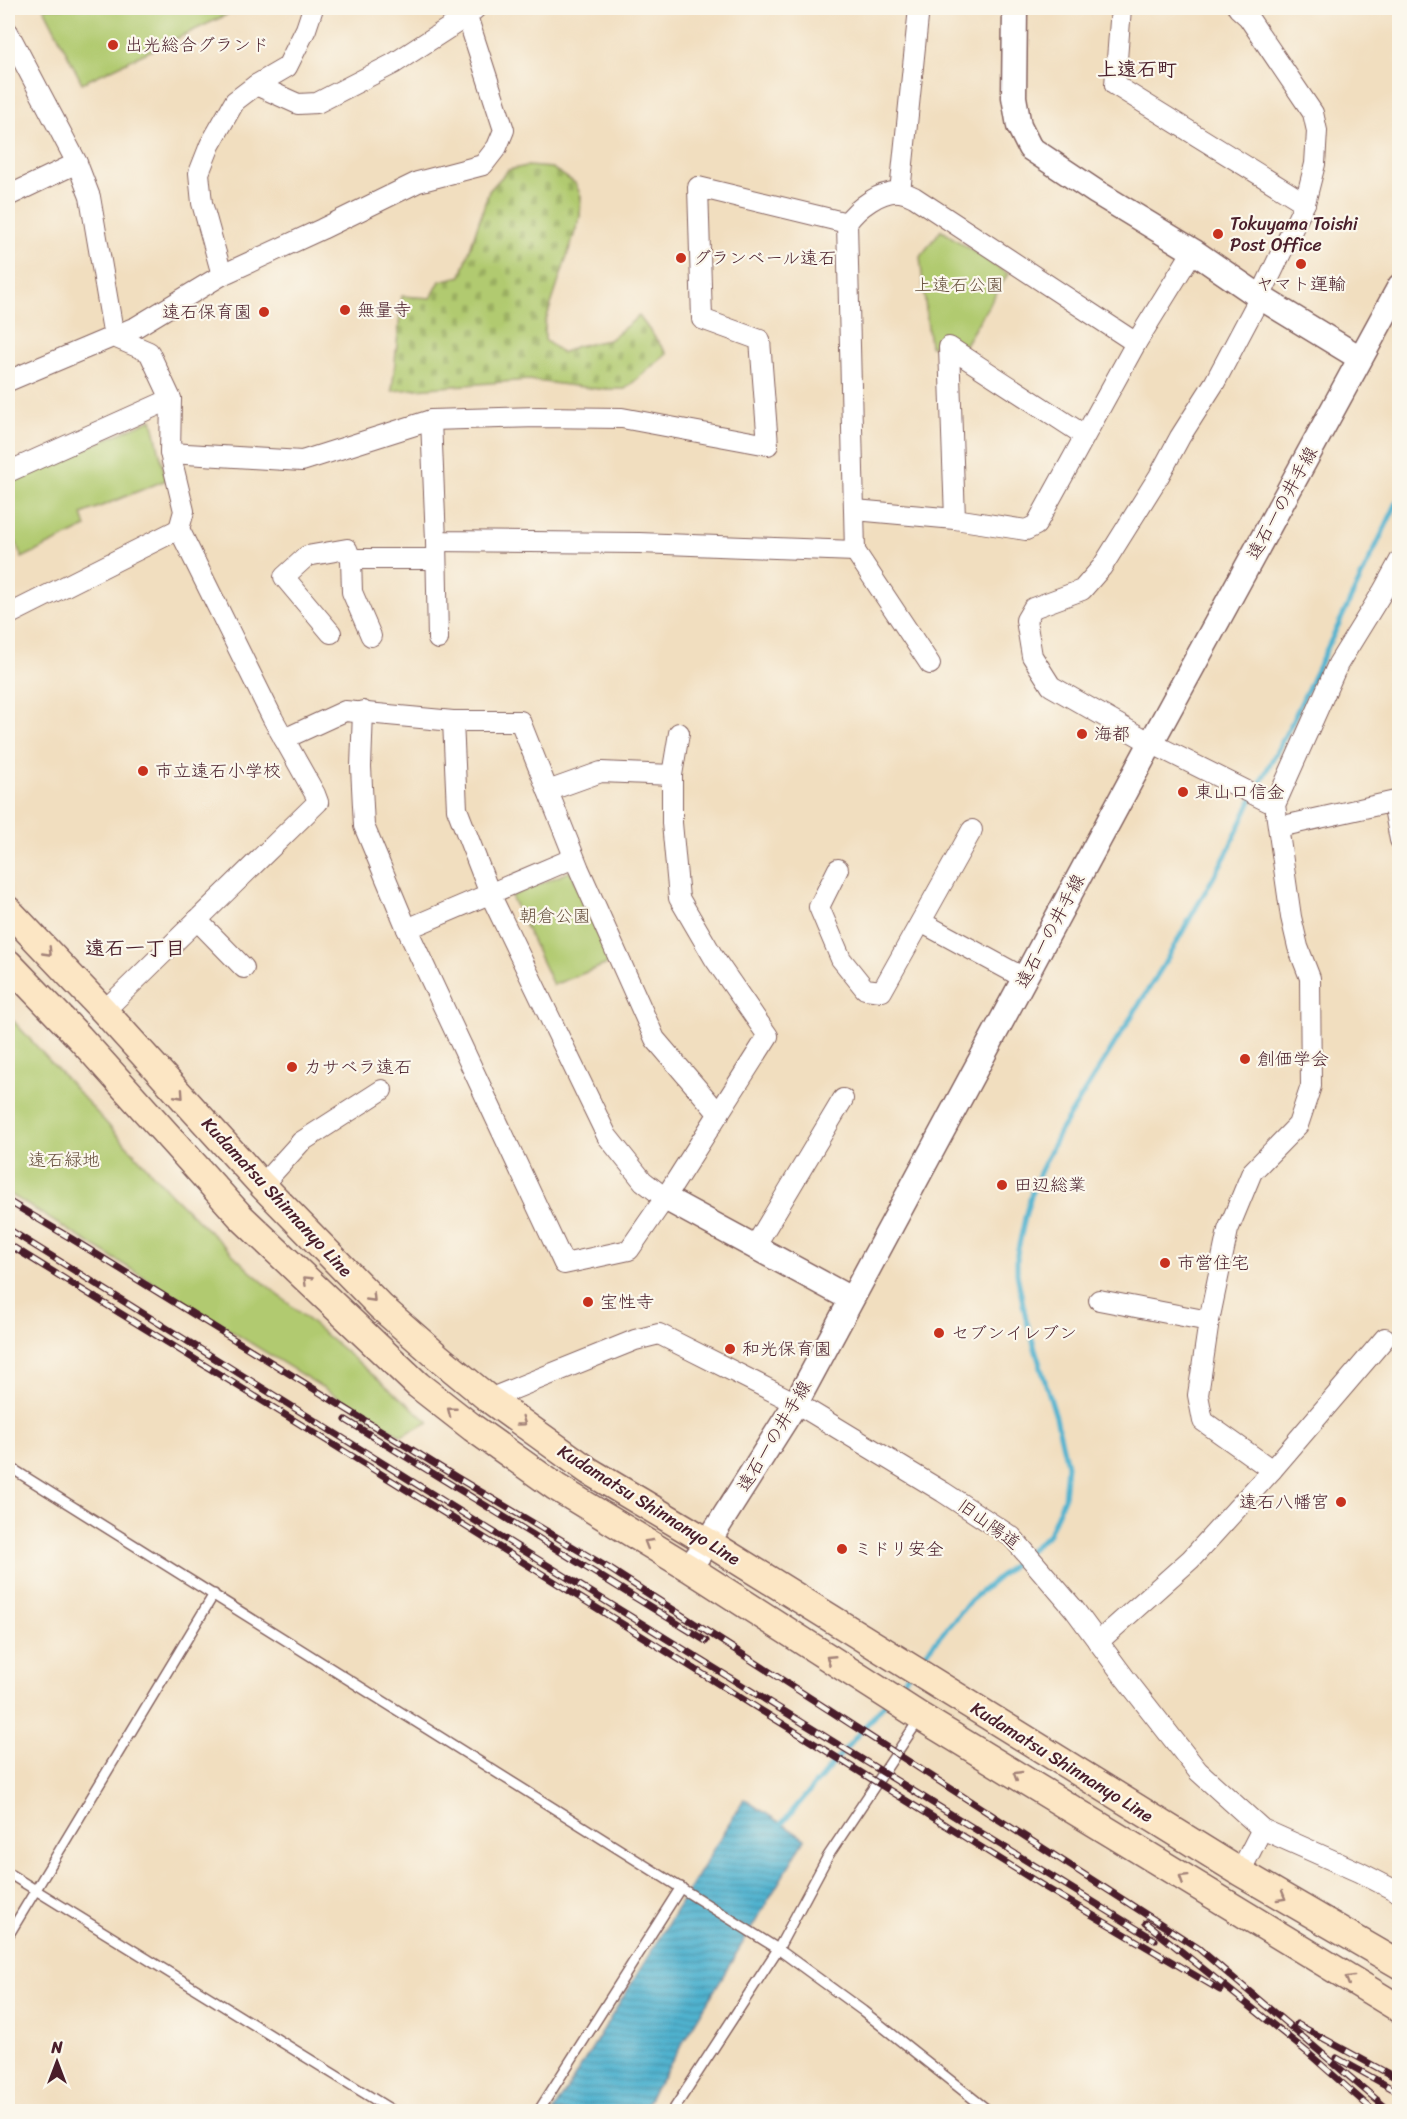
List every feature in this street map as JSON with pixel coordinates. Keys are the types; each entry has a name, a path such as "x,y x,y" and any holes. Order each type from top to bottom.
{"main road":[{"name":"Kudamatsu Shinnanyo Line","path":"8,910 104,1011 262,1185 381,1307 489,1399 589,1471 708,1542 1240,1872 1400,1965"},
{"name":"Kudamatsu Shinnanyo Line","path":"8,963 79,1037 241,1217 418,1385 473,1428 556,1487 689,1568 900,1704 1400,2009"}],"street":[{"path":"222,275 202,203 199,173 210,145 235,101 256,85 287,67 306,29 313,8"},
{"path":"900,192 919,8"},
{"path":"1015,8 1014,97 1019,126 1030,148 1260,297 1360,358"},
{"path":"1121,8 1115,85 1305,203"},
{"path":"1238,8 1248,17 1313,113 1317,131 1315,164 1305,203 1260,297 1215,382 1102,567 1082,590 1033,608 1026,620 1032,656 1051,686 1150,743 1275,805"},
{"path":"8,381 136,327 222,275 322,230 418,182 483,165 497,147 504,130 472,12 393,64 317,103 298,104 256,85"},
{"path":"8,33 77,163 90,197 114,337"},
{"path":"8,196 77,163"},
{"path":"170,453 302,461 431,420 538,417 622,418 768,445 760,340 702,320 698,187 847,223"},
{"path":"930,664 855,551 847,223 861,207 886,194 900,192 914,197 1136,344"},
{"path":"855,510 955,519 1026,530 1036,525 1084,435 1192,251"},
{"name":"遠石一の井手線","path":"689,1568 796,1403 1150,743 1400,286"},
{"path":"104,1011 318,802 284,740 179,529 184,511 170,453 171,399 149,352 114,337"},
{"path":"955,519 949,347 1084,435"},
{"path":"8,472 171,399"},
{"path":"431,420 438,639"},
{"path":"8,615 179,529"},
{"path":"351,558 436,550 639,543 855,551"},
{"path":"331,633 284,577 307,556 347,549 351,558 352,592 370,636"},
{"path":"1272,1470 1203,1421 1198,1395 1209,1321 1228,1230 1252,1172 1298,1125 1311,1086 1310,978 1298,947 1291,917 1275,805 1338,664 1400,560"},
{"path":"284,740 345,711 453,721 520,721 574,858 655,1039 719,1114"},
{"path":"363,712 361,768 364,826 406,929 564,1264 629,1250 665,1198 768,1036 714,958 679,898 672,823 672,775 679,733"},
{"path":"453,721 458,809 490,894 607,1136 643,1181 665,1198 851,1299"},
{"path":"548,791 601,772 672,775"},
{"path":"1279,827 1396,801 1400,840"},
{"path":"838,869 819,907 841,959 865,989 882,992 972,830"},
{"path":"406,929 574,858"},
{"path":"198,920 244,968"},
{"path":"921,922 1024,978"},
{"path":"262,1185 301,1142 382,1090"},
{"path":"754,1248 843,1099"},
{"path":"1099,1300 1209,1321"},
{"name":"旧山陽道","path":"489,1399 635,1340 659,1334 796,1403 943,1492 1012,1537 1052,1583 1198,1772 1262,1829 1359,1872 1400,1893"},
{"path":"1098,1642 1191,1559 1272,1470 1384,1338"},
{"path":"1240,1872 1262,1829"}],"lane":[{"path":"8,1466 778,1949 863,2011 990,2112"},
{"path":"8,1936 214,1594"},
{"path":"672,2112 778,1949 828,1856 900,1704"},
{"path":"8,1873 395,2112"},
{"path":"538,2112 681,1887"}],"green space":[{"name":"出光総合グランド","path":"44,8 241,8 82,83"},
{"path":"527,166 552,168 575,183 581,196 580,217 545,323 545,340 562,353 577,346 609,340 639,316 667,354 625,389 598,389 528,380 392,391 402,296 431,298 440,281 461,276 489,191 508,170"},
{"name":"上遠石公園","path":"941,230 1008,274 964,346 943,337 940,346 930,346 920,257"},
{"path":"152,419 166,480 82,514 86,527 22,558 8,522 8,482"},
{"name":"朝倉公園","path":"571,871 610,963 553,985 511,896"},
{"name":"遠石緑地","path":"8,1015 172,1195 250,1271 429,1422 401,1436 8,1193"}],"water":[{"path":"744,1799 805,1839 642,2111 553,2112"}],"waterway":[{"path":"1256,791 1290,726 1400,496"},
{"path":"1029,1551 1049,1534 1064,1498 1067,1465 1056,1417 1026,1319 1017,1274 1017,1254 1034,1185 1060,1131 1163,966 1226,855 1252,799"},
{"path":"917,1663 970,1601 1022,1557"},
{"path":"895,1691 908,1675"},
{"path":"778,1828 885,1703"}],"railway":[{"path":"8,1201 456,1477 610,1569 1198,1948 1391,2112"},
{"path":"8,1229 453,1507 1155,1940"},
{"path":"8,1244 1048,1889 1220,1990"},
{"path":"346,1420 706,1641"},
{"path":"1146,1923 1307,2052 1375,2112"},
{"path":"1297,2024 1400,2080"},
{"path":"1337,2058 1400,2093"}],"place":[{"name":"出光総合グランド","path":"113,45"},
{"name":"Tokuyama Toishi Post Office","path":"1218,234"},
{"name":"グランベール遠石","path":"681,258"},
{"name":"ヤマト運輸","path":"1301,264"},
{"name":"無量寺","path":"345,310"},
{"name":"遠石保育園","path":"264,312"},
{"name":"海都","path":"1082,734"},
{"name":"市立遠石小学校","path":"143,771"},
{"name":"東山口信金","path":"1183,792"},
{"name":"創価学会","path":"1245,1059"},
{"name":"カサベラ遠石","path":"292,1067"},
{"name":"田辺総業","path":"1002,1185"},
{"name":"市営住宅","path":"1165,1263"},
{"name":"宝性寺","path":"588,1302"},
{"name":"セブンイレブン","path":"939,1333"},
{"name":"和光保育園","path":"730,1349"},
{"name":"遠石八幡宮","path":"1341,1502"},
{"name":"ミドリ安全","path":"842,1549"}],"district":[{"name":"上遠石町","path":"1137,69"},
{"name":"遠石一丁目","path":"135,948"}]}
